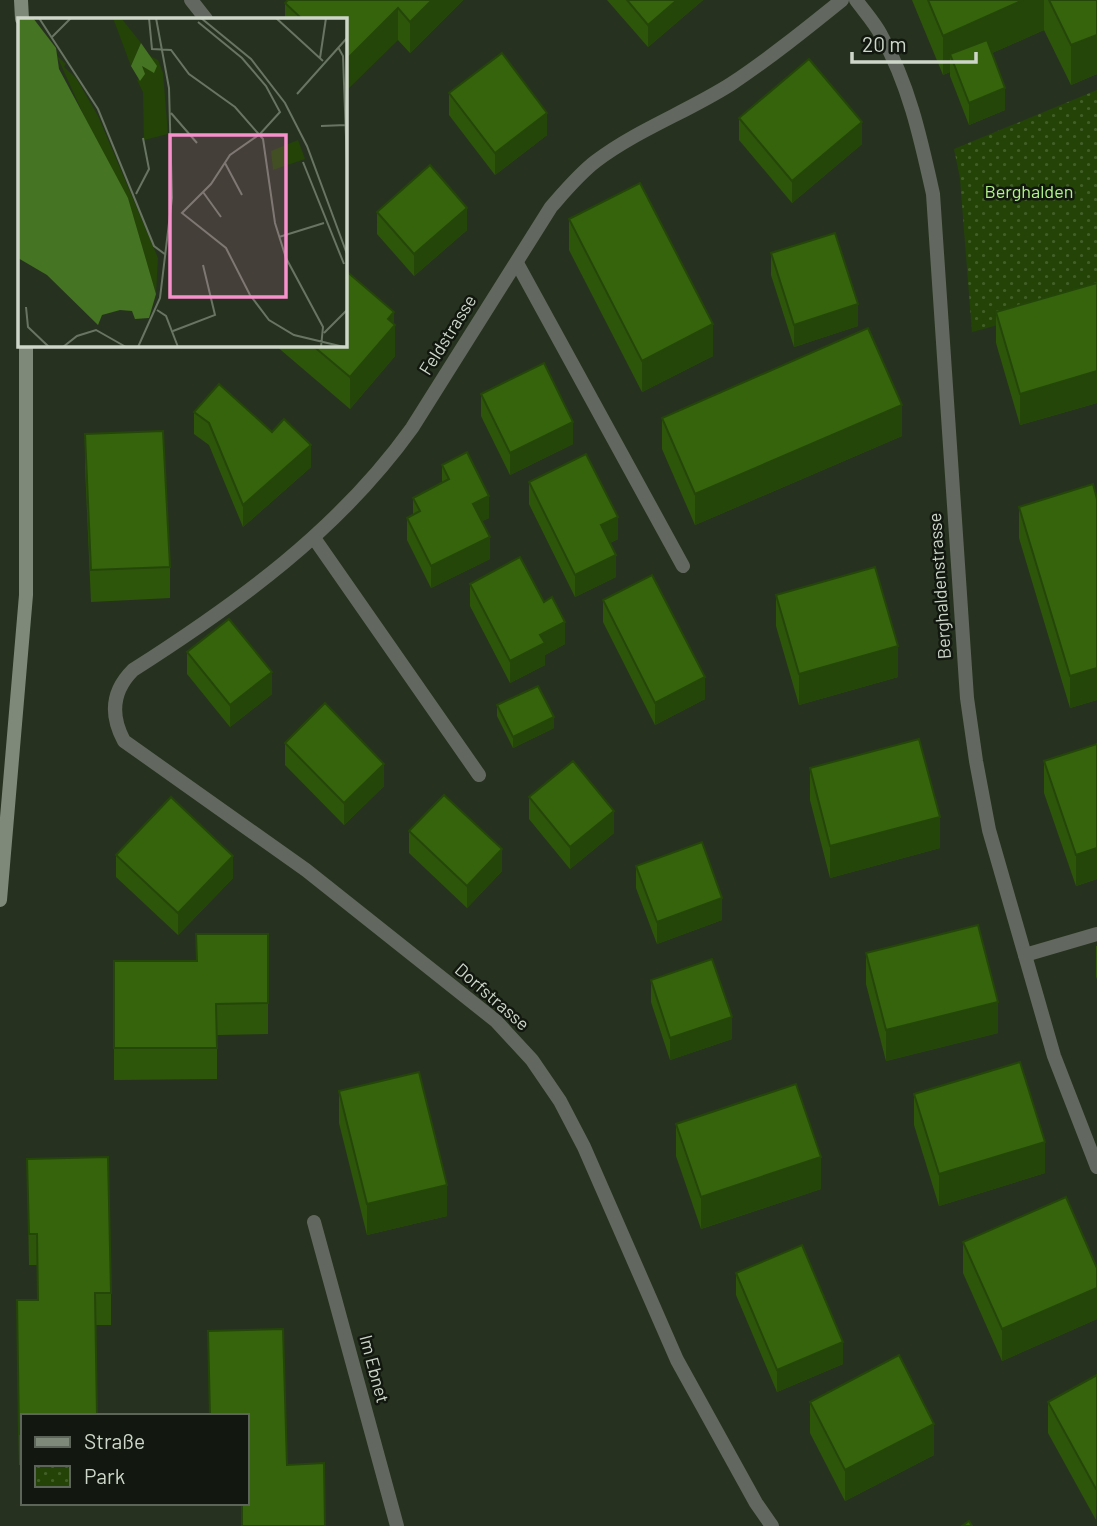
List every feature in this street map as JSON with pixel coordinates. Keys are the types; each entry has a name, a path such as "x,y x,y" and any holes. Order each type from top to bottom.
{"main road":[{"path":"21,0 22,18"},
{"path":"0,900 26,595 26,346"}],"street":[{"path":"191,0 205,18"},
{"name":"Feldstrasse","path":"115,718 116,697 125,678 253,589 314,538 357,497 390,458 551,207 572,183 596,161 729,85 786,45 842,0"},
{"name":"Berghaldenstrasse","path":"856,0 881,34 902,80 920,134 933,194 967,698 989,830 1054,1056 1097,1167"},
{"path":"517,263 683,566"},
{"path":"314,538 479,775"},
{"name":"Dorfstrasse","path":"115,718 124,741 306,870 496,1021 531,1060 560,1101 584,1147 677,1360 756,1503 772,1526"},
{"path":"1025,955 1097,934"},
{"name":"Im Ebnet","path":"314,1222 397,1526"}],"green space":[{"name":"Berghalden","path":"1097,90 1097,298 972,332 960,178 954,149"}],"building":[{"path":"288,0 432,0 410,22 398,8 346,60 346,18 301,18 285,3"},
{"path":"627,0 677,0 648,25"},
{"path":"928,0 1023,0 943,36"},
{"path":"1049,0 1097,0 1097,35 1071,45"},
{"path":"987,40 1005,88 969,103 950,54"},
{"path":"502,53 547,113 495,153 449,93"},
{"path":"809,59 862,122 792,181 739,118"},
{"path":"430,165 467,208 414,254 377,212"},
{"path":"640,183 713,324 642,361 569,219"},
{"path":"835,233 858,304 794,325 771,253"},
{"path":"346,271 394,312 388,319 395,325 350,377 313,346 346,346"},
{"path":"1097,283 1097,371 1020,394 996,312"},
{"path":"868,328 902,405 695,494 662,418"},
{"path":"544,363 573,422 510,453 481,394"},
{"path":"219,384 272,432 284,419 311,445 243,505 209,423 194,412"},
{"path":"163,431 170,567 91,570 85,434"},
{"path":"467,452 489,496 473,504 490,537 431,566 407,518 420,511 413,498 449,479 442,465"},
{"path":"586,454 618,517 601,525 616,555 575,575 529,482"},
{"path":"1093,484 1097,499 1097,668 1070,676 1019,507"},
{"path":"520,557 544,602 552,597 565,622 540,635 545,643 510,661 470,584"},
{"path":"875,567 898,646 799,674 776,595"},
{"path":"652,575 705,677 655,703 603,600"},
{"path":"229,619 272,672 230,705 187,652"},
{"path":"538,686 554,717 513,737 497,705"},
{"path":"325,703 384,764 344,803 285,743"},
{"path":"919,739 940,817 830,846 810,768"},
{"path":"1097,744 1097,848 1076,855 1044,761"},
{"path":"573,761 614,811 570,847 529,797"},
{"path":"444,795 502,849 467,886 409,831"},
{"path":"171,797 233,856 178,913 116,855"},
{"path":"702,842 722,898 657,922 636,866"},
{"path":"978,925 998,1002 886,1030 866,953"},
{"path":"196,934 268,934 268,1003 216,1004 217,1048 114,1048 114,961 197,961"},
{"path":"712,959 732,1017 670,1038 651,980"},
{"path":"1020,1062 1045,1142 939,1174 914,1094"},
{"path":"419,1072 447,1185 367,1204 339,1091"},
{"path":"796,1084 821,1157 701,1197 676,1124"},
{"path":"108,1157 111,1293 95,1293 97,1414 21,1414 19,1434 17,1300 38,1300 37,1234 29,1234 27,1159"},
{"path":"1066,1197 1097,1268 1097,1288 1002,1329 963,1242"},
{"path":"802,1245 843,1342 777,1370 736,1273"},
{"path":"283,1329 287,1465 324,1463 325,1526 242,1526 242,1505 248,1505 248,1414 210,1414 208,1331"},
{"path":"899,1355 934,1424 845,1470 810,1402"},
{"path":"1097,1375 1097,1489 1096,1489 1048,1402"}]}
